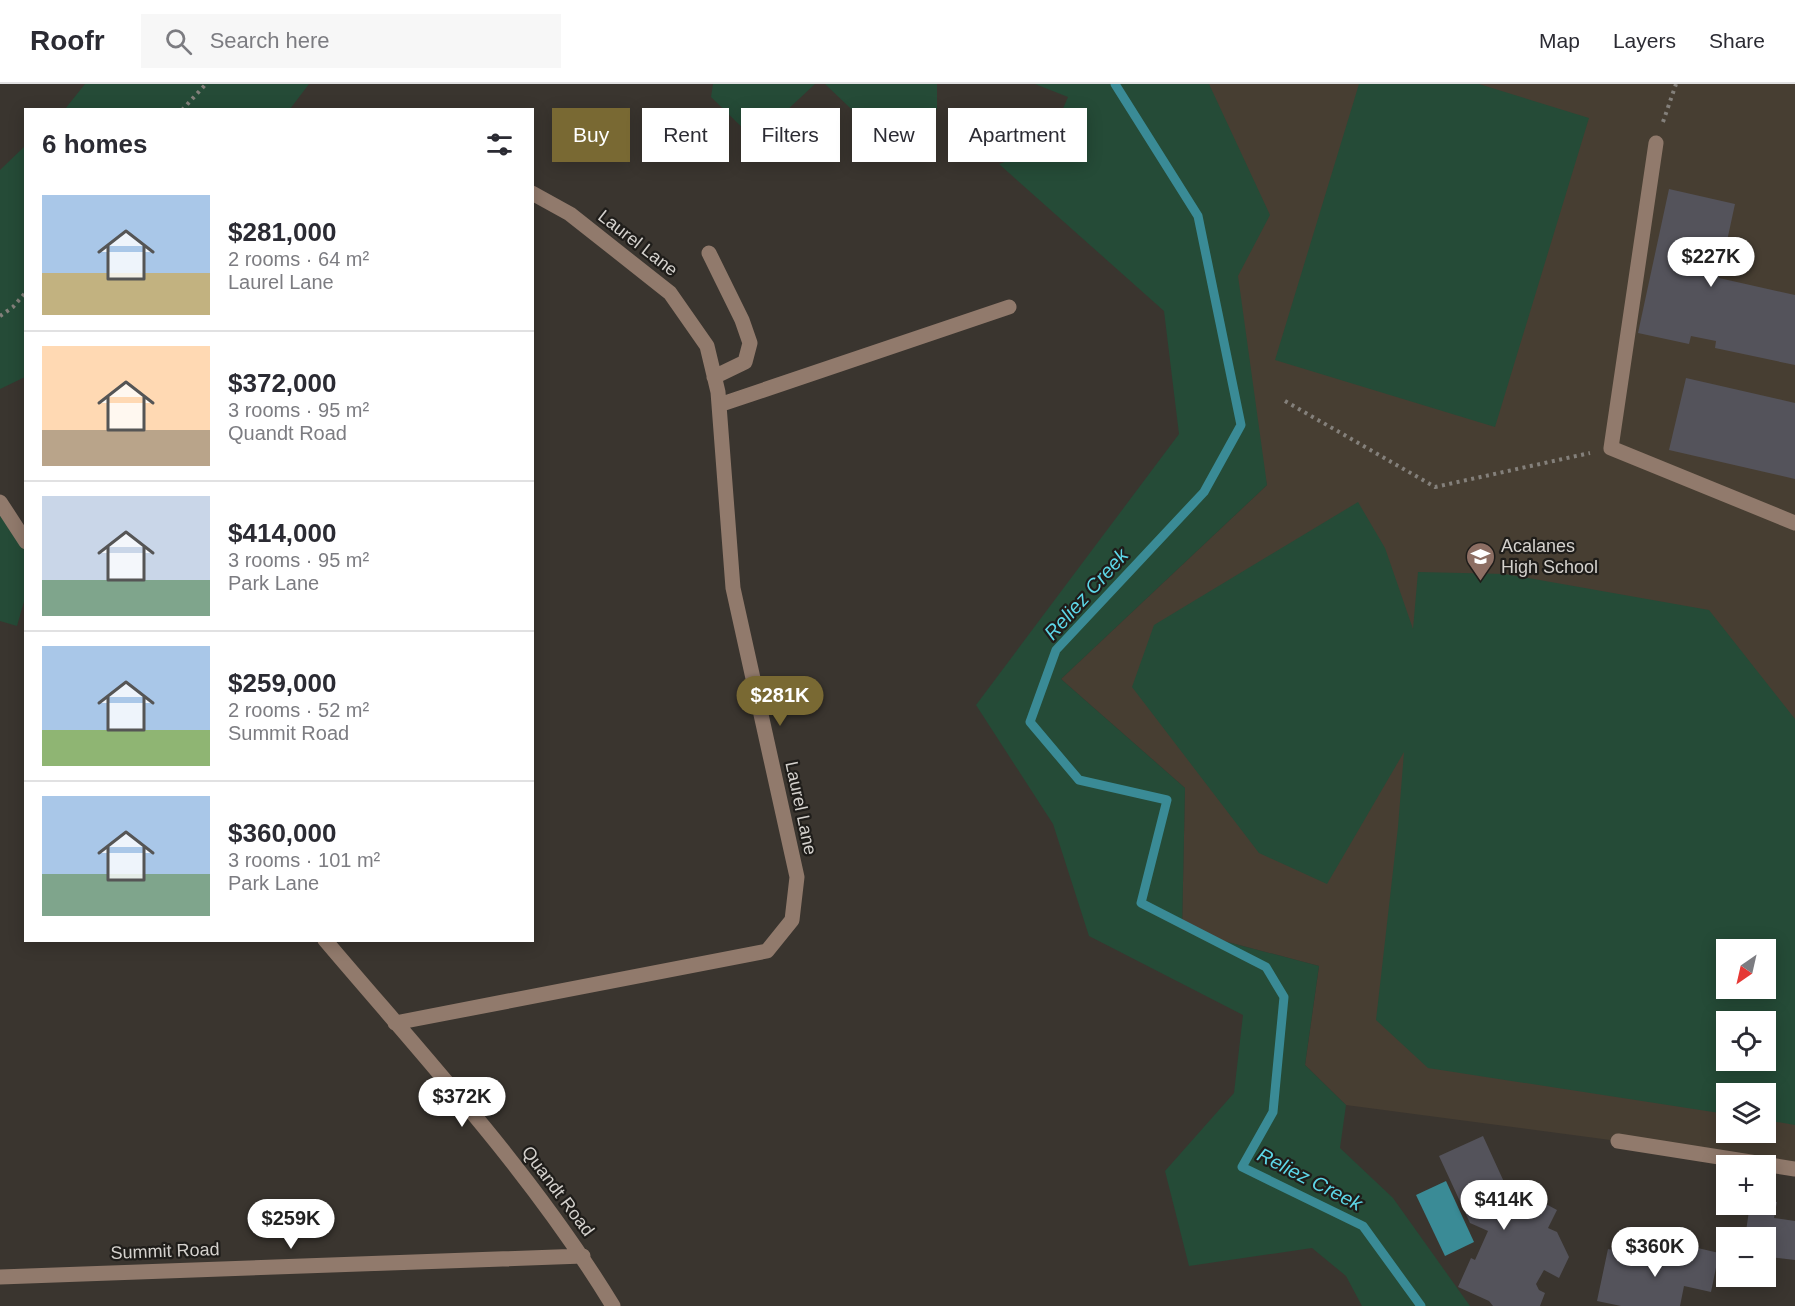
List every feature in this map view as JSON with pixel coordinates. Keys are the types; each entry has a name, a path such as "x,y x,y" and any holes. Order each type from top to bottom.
{"street":[{"path":"1656,142 1611,448 1795,523"},
{"name":"Laurel Lane","path":"395,1023 767,951 792,920 797,877 733,588 719,405 707,346 670,293 570,214 534,194"},
{"path":"709,253 742,320 750,343 745,362 714,377"},
{"path":"719,405 1009,306"},
{"path":"0,502 24,539"},
{"name":"Quandt Road","path":"327,942 504,1153 583,1256 613,1306"},
{"path":"1618,1141 1795,1169"},
{"name":"Summit Road","path":"0,1277 583,1256"}],"path":[{"path":"184,108 206,84"},
{"path":"1656,142 1676,84"},
{"path":"0,315 13,307 24,294"},
{"path":"1285,401 1435,487 1611,448"}],"shaded area":[{"name":"Acalanes High School","path":"1176,84 1795,84 1795,1169 1776,1166 1776,1155 1716,1157 1618,1141 1346,1105 1305,1065 1319,966 1182,930 1185,788 1061,679 1267,485"}],"green space":[{"path":"85,84 309,84 291,108 66,108"},
{"path":"713,84 815,84 789,108 741,108 741,126 729,115 729,108 722,108 711,97"},
{"path":"825,84 937,84 937,109 852,110"},
{"path":"1035,84 1209,84 1270,215 1238,276 1267,485 1061,679 1185,788 1182,930 1319,966 1305,1065 1346,1105 1340,1148 1393,1198 1470,1306 1362,1306 1346,1276 1312,1248 1189,1266 1165,1171 1234,1093 1243,1015 1089,936 1053,824 976,705 1179,434 1164,311 999,164 1005,162 1087,162 1087,108 1063,108 1068,97"},
{"path":"1359,84 1479,84 1589,118 1495,427 1275,360"},
{"path":"24,147 24,377 0,389 0,170"},
{"path":"0,502 24,540 24,602 17,626 0,621"},
{"path":"1358,502 1385,548 1413,629 1418,572 1505,574 1709,610 1795,719 1795,1125 1776,1122 1776,1083 1716,1083 1716,1112 1428,1068 1376,1020 1398,827 1404,752 1327,884 1259,853 1132,687 1154,625"}],"water":[{"path":"1446,1181 1474,1242 1445,1256 1416,1195"}],"building":[{"path":"1669,189 1735,204 1719,278 1795,295 1795,365 1715,348 1716,341 1691,336 1689,344 1638,333"},
{"path":"1686,378 1795,403 1795,479 1669,450"},
{"path":"1483,1136 1510,1195 1520,1190 1557,1210 1548,1228 1557,1232 1569,1257 1559,1278 1544,1270 1536,1284 1539,1290 1545,1293 1540,1306 1493,1306 1489,1301 1458,1287 1471,1258 1475,1260 1488,1231 1470,1223 1439,1156"},
{"path":"1748,1215 1775,1215 1774,1218 1795,1221 1795,1260 1776,1258 1776,1227 1747,1227"},
{"path":"1685,1245 1716,1252 1716,1268 1711,1292 1684,1286 1680,1306 1621,1306 1597,1301 1608,1249 1681,1265"}],"waterway":[{"name":"Reliez Creek","path":"1115,84 1198,216 1241,425 1204,492 1056,650 1030,722 1079,780 1167,800 1141,903 1266,967 1284,997 1273,1112 1242,1167 1363,1226 1421,1306"}],"place":[{"name":"Acalanes High School","path":"1480,582"}]}
